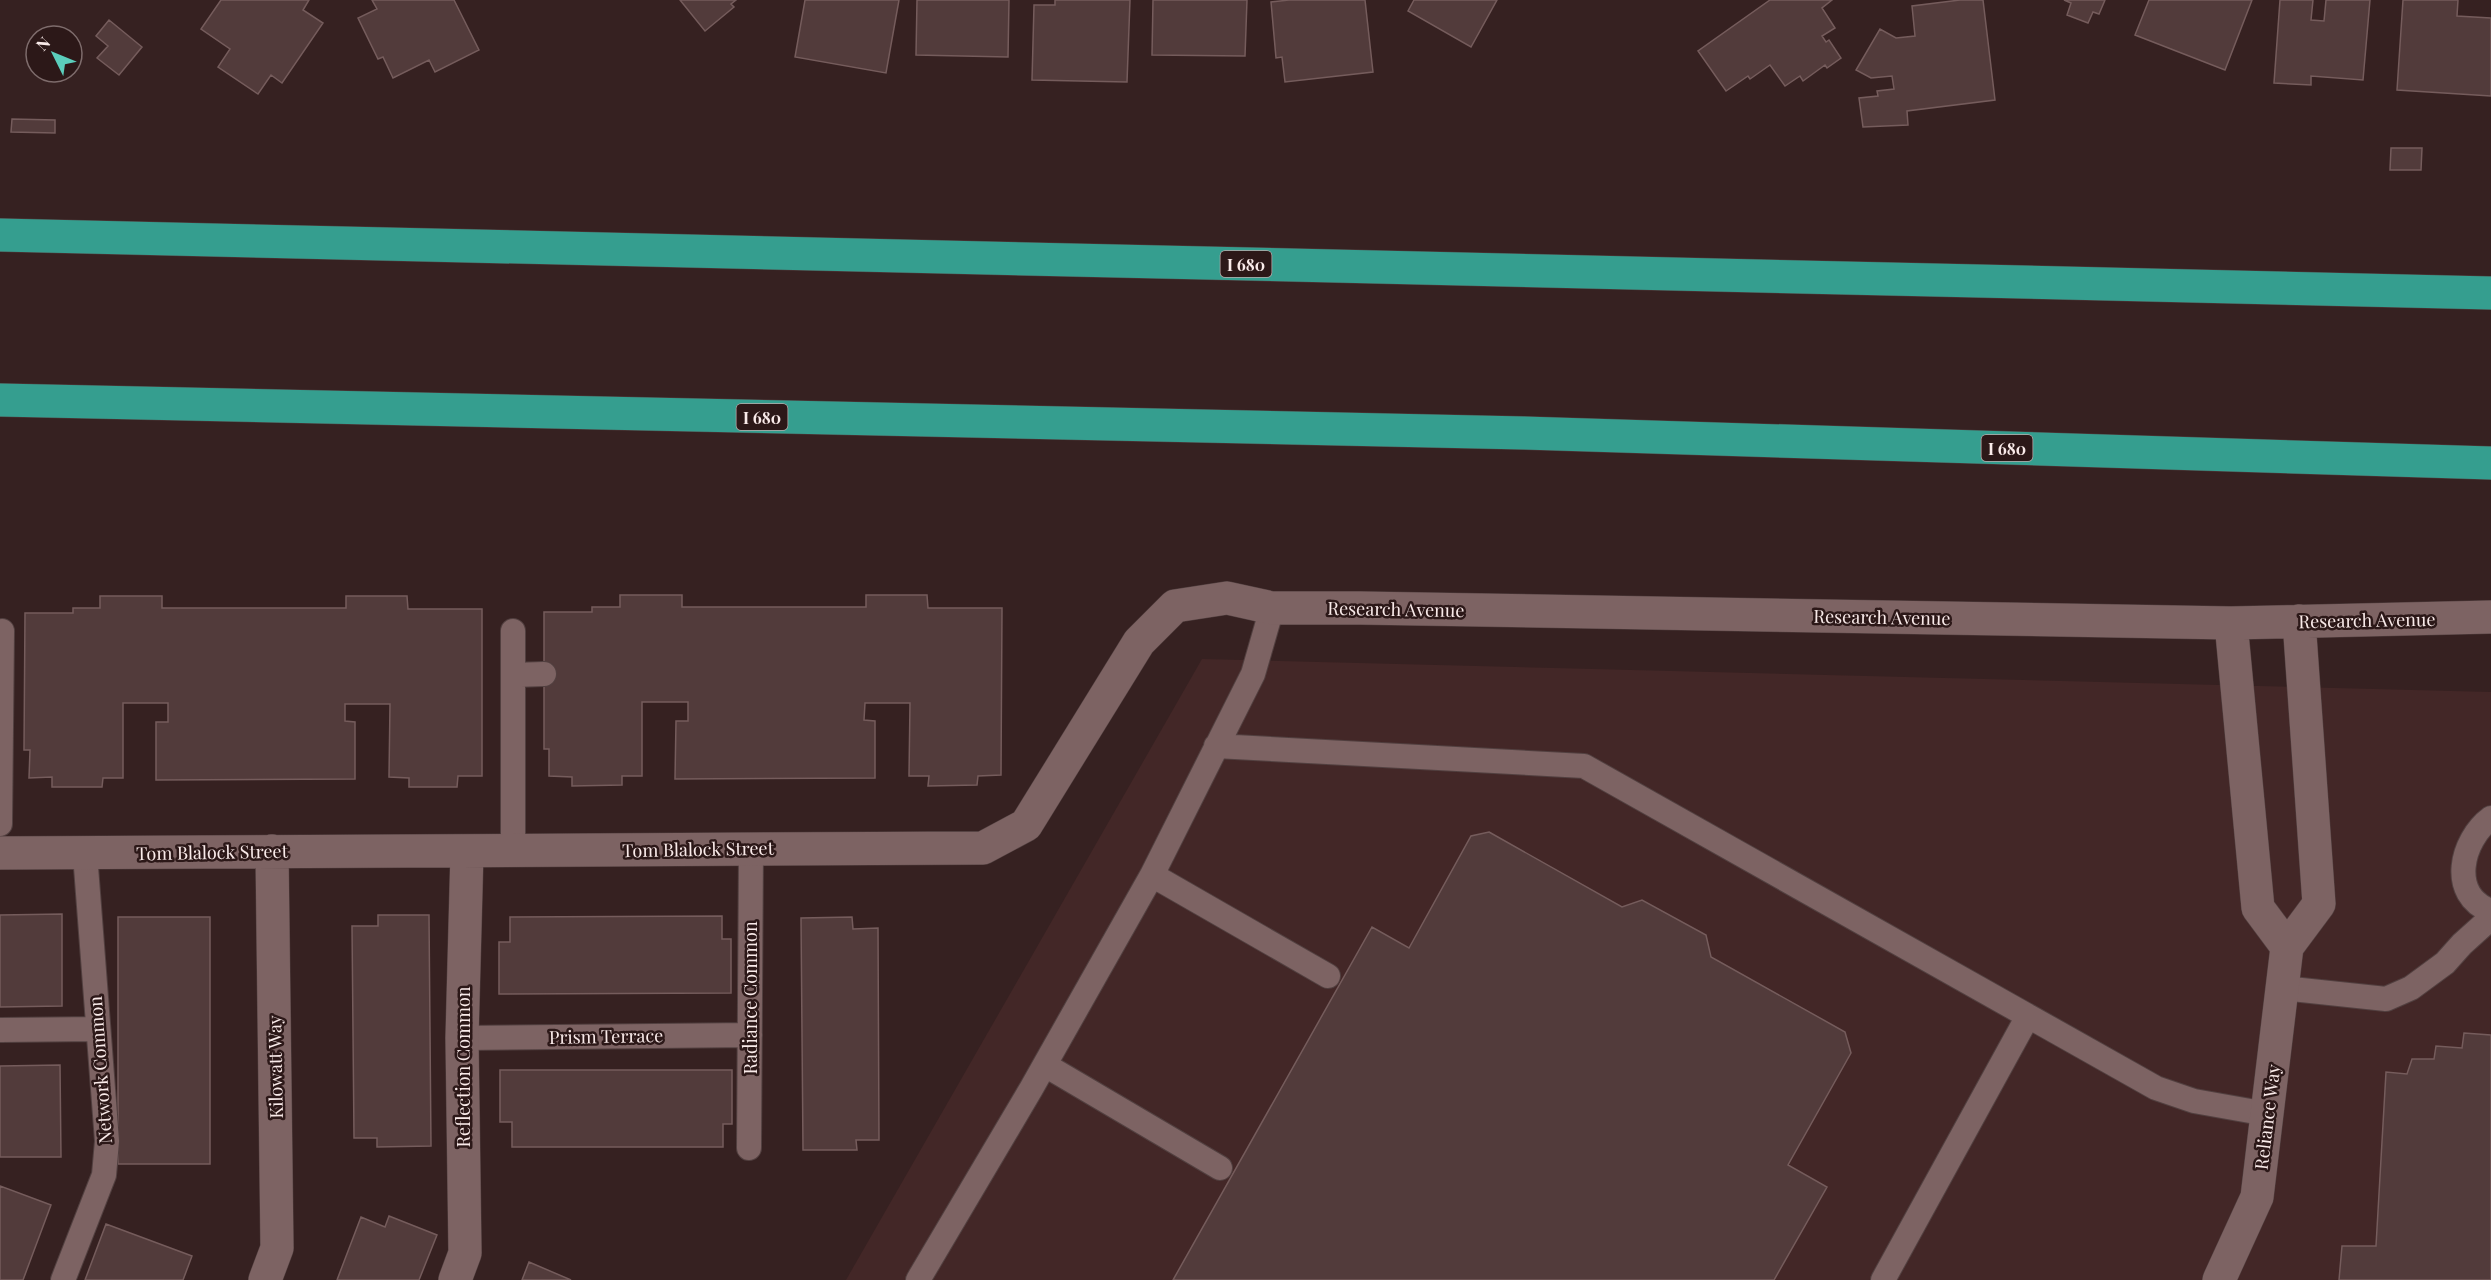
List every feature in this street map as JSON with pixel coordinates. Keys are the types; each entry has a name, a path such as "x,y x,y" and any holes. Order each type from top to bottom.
{"highway":[{"name":"I 680","path":"0,235 2491,294"},
{"name":"I 680","path":"0,400 1536,434 2491,463"}],"street":[{"name":"Tom Blalock Street","path":"0,853 983,848 1026,825 1139,642 1175,606 1227,598 1272,608"},
{"name":"Research Avenue","path":"1272,608 2231,623 2491,617"},
{"name":"Reliance Way","path":"2219,1280 2257,1197 2288,947 2319,904 2299,621"},
{"path":"2231,623 2258,908 2288,947"},
{"name":"Kilowatt Way","path":"265,1280 278,1248 272,851"},
{"name":"Reflection Common","path":"455,1280 465,1253 462,1038 467,852"}],"lane":[{"path":"918,1280 1045,1065 1152,876 1253,674 1272,608"},
{"path":"0,824 2,631"},
{"path":"513,631 513,851"},
{"path":"513,675 544,674"},
{"path":"1216,746 1584,766 2156,1088 2194,1101 2267,1114"},
{"path":"2491,818 2481,825 2470,845 2463,865 2465,884 2471,900 2491,911"},
{"name":"Radiance Common","path":"749,1148 751,849"},
{"name":"Network Common","path":"63,1280 104,1175 107,1141 85,854"},
{"path":"1152,876 1328,976"},
{"path":"2283,988 2386,999 2411,988 2445,963 2491,918"},
{"path":"1883,1280 2028,1016"},
{"path":"0,1030 98,1029"},
{"name":"Prism Terrace","path":"462,1038 750,1035"},
{"path":"1045,1065 1220,1168"}],"shaded area":[{"path":"1202,659 2491,692 2491,1280 846,1280"}],"building":[{"path":"221,0 309,0 303,10 323,23 282,83 271,75 258,94 218,67 230,49 201,29"},
{"path":"372,0 454,0 479,50 435,72 429,60 393,78 383,57 378,59 358,18 377,9"},
{"path":"680,0 736,0 731,4 734,7 705,31"},
{"path":"805,0 899,0 886,73 795,57"},
{"path":"917,0 1009,0 1008,57 916,55"},
{"path":"1055,0 1130,0 1127,82 1032,80 1034,5 1055,5"},
{"path":"1153,0 1247,0 1245,56 1152,55"},
{"path":"1365,0 1373,72 1285,82 1282,57 1276,58 1271,2"},
{"path":"1414,0 1497,0 1471,47 1408,11"},
{"path":"1770,0 1832,0 1822,8 1835,28 1822,36 1826,42 1829,40 1841,58 1827,68 1825,65 1803,81 1800,76 1785,86 1770,65 1750,79 1748,76 1726,91 1698,51"},
{"path":"1960,0 1983,0 1995,100 1907,111 1908,125 1863,127 1859,98 1878,96 1877,91 1894,89 1892,76 1871,78 1856,70 1880,29 1896,38 1915,36 1912,6"},
{"path":"2064,0 2105,0 2099,14 2093,12 2088,23 2067,15 2071,3"},
{"path":"2149,0 2252,0 2225,70 2135,35"},
{"path":"2280,0 2313,0 2311,20 2324,21 2326,0 2370,0 2363,80 2311,76 2311,85 2274,83"},
{"path":"2403,0 2458,0 2457,16 2491,18 2491,96 2397,90"},
{"path":"109,20 142,47 119,75 97,58 108,46 96,36"},
{"path":"12,119 55,120 55,133 11,132"},
{"path":"2391,148 2422,148 2421,170 2390,170"},
{"path":"620,595 682,595 682,607 866,607 866,595 927,595 928,608 1002,608 1001,775 978,776 977,785 928,786 929,776 909,776 910,703 865,703 864,720 875,721 875,778 675,779 676,721 688,721 688,702 642,702 642,776 622,776 622,785 572,786 572,777 549,776 549,749 544,749 544,612 592,612 592,607 620,607"},
{"path":"100,596 162,596 162,608 346,608 346,596 407,596 408,609 482,609 482,776 458,776 457,787 409,787 409,778 389,777 390,704 345,704 345,721 355,722 355,779 156,780 156,722 168,722 168,703 123,703 123,778 103,778 102,787 52,787 52,777 29,778 30,750 24,750 25,613 73,613 73,608 100,608"},
{"path":"1489,832 1622,907 1642,900 1706,935 1711,957 1845,1032 1851,1053 1788,1165 1827,1187 1774,1280 1173,1280 1372,927 1409,948 1471,836"},
{"path":"62,914 62,1006 0,1007 0,915"},
{"path":"378,915 429,915 431,1146 377,1147 377,1138 354,1138 352,926 378,926"},
{"path":"722,916 722,939 731,939 731,993 499,994 499,942 510,942 510,917"},
{"path":"118,917 210,917 210,1164 118,1164"},
{"path":"852,917 853,929 878,928 879,1140 856,1140 857,1150 803,1150 801,918"},
{"path":"2464,1033 2491,1035 2491,1280 2339,1280 2342,1246 2376,1246 2386,1072 2407,1074 2412,1059 2434,1059 2436,1046 2462,1048"},
{"path":"60,1065 61,1157 0,1157 0,1066"},
{"path":"500,1070 732,1070 732,1124 723,1124 723,1147 512,1147 512,1122 500,1122"},
{"path":"0,1186 51,1205 23,1280 0,1280"},
{"path":"389,1216 437,1235 419,1280 337,1280 361,1217 385,1227"},
{"path":"106,1224 192,1256 183,1280 85,1280"},
{"path":"529,1262 571,1280 522,1280"}]}
